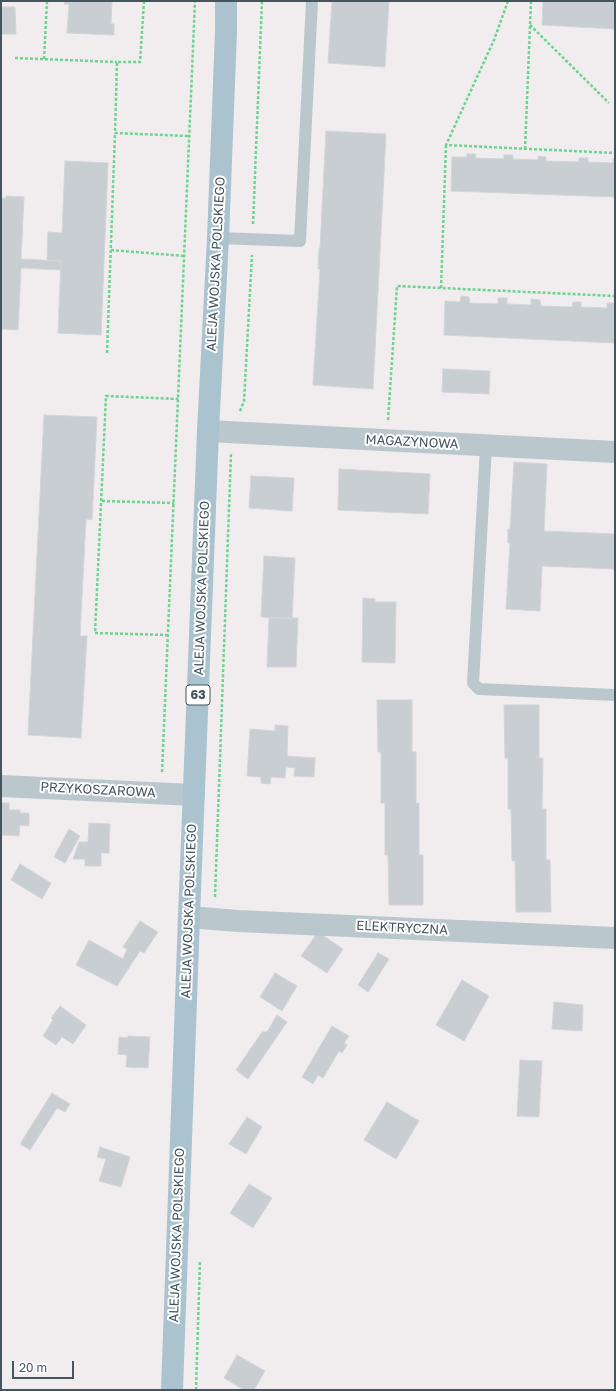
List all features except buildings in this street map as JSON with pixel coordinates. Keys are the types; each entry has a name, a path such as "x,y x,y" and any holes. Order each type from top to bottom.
{"main road":[{"name":"ALEJA WOJSKA POLSKIEGO","path":"172,1390 189,917 208,431 218,238 226,1"}],"street":[{"name":"MAGAZYNOWA","path":"208,431 615,452"},
{"name":"PRZYKOSZAROWA","path":"1,786 194,794"},
{"name":"ELEKTRYCZNA","path":"189,917 238,921 615,938"}],"lane":[{"path":"218,238 300,241 312,1"},
{"path":"486,446 473,683 478,689 615,695"}],"path":[{"path":"44,59 47,1"},
{"path":"15,58 140,62 144,1"},
{"path":"162,793 194,1"},
{"path":"215,899 214,884 232,432 244,401 262,1"},
{"path":"441,288 446,145 494,40 508,1"},
{"path":"525,149 531,1"},
{"path":"530,25 609,103"},
{"path":"107,353 117,62"},
{"path":"115,133 189,136"},
{"path":"446,145 615,153"},
{"path":"111,250 184,256"},
{"path":"387,440 397,286 615,296"},
{"path":"168,635 95,633 106,396 178,399"},
{"path":"102,500 174,503"},
{"path":"196,1390 200,1256"}]}
